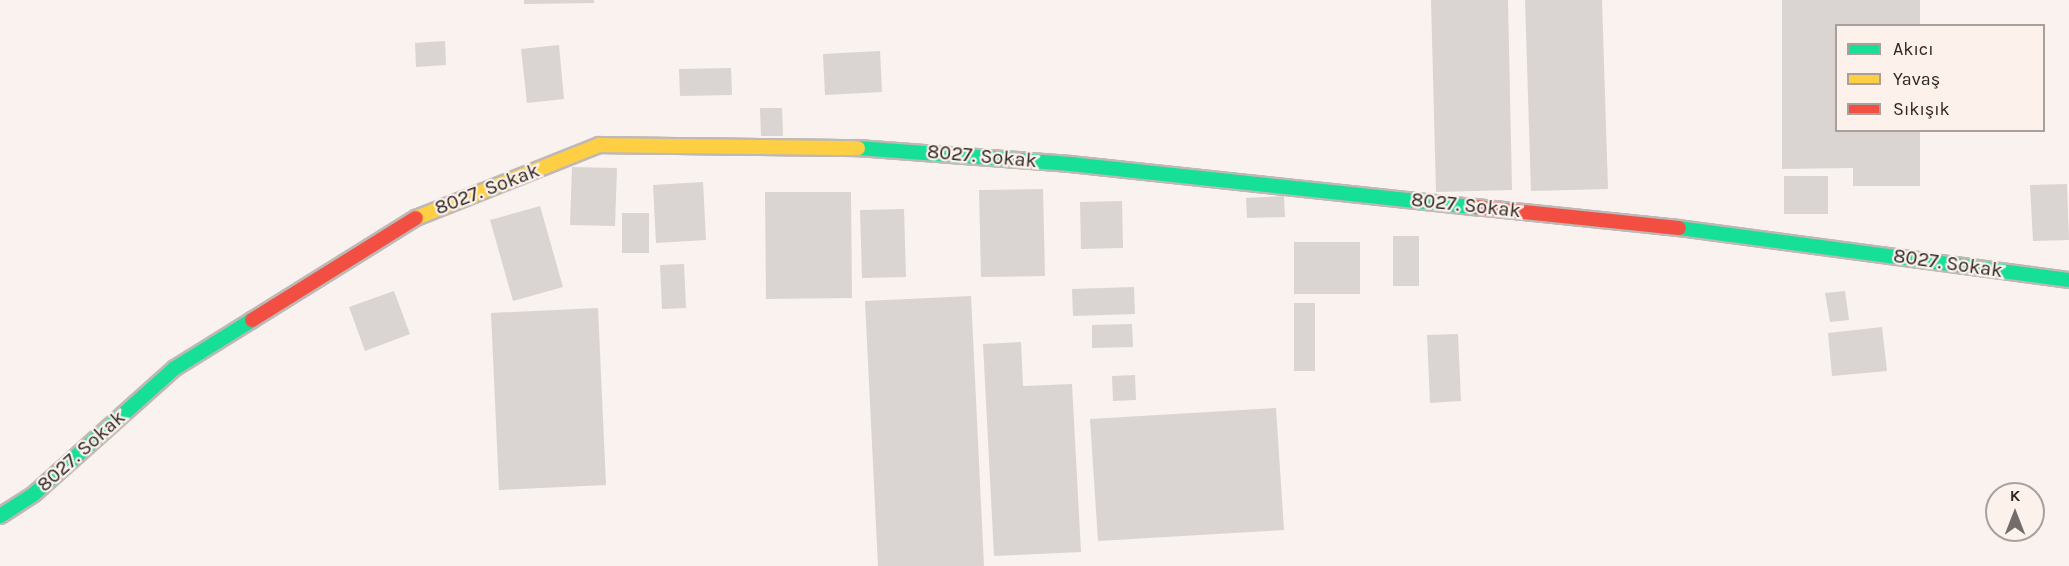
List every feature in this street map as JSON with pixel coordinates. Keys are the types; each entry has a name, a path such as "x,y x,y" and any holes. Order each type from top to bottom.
{"street":[{"name":"8027. Sokak","path":"0,516 33,494 175,368 430,210 599,145 899,149 1047,162 1747,236 2069,280"}],"building":[{"path":"524,0 594,0 594,3 524,4"},
{"path":"1431,0 1508,0 1512,190 1436,192"},
{"path":"1525,0 1602,0 1608,189 1531,191"},
{"path":"1782,0 1920,0 1920,24 1835,24 1835,132 1920,132 1920,186 1853,186 1853,168 1782,169"},
{"path":"445,41 446,65 416,67 415,43"},
{"path":"559,45 564,99 527,103 521,49"},
{"path":"880,51 882,92 825,95 823,54"},
{"path":"731,68 732,95 680,96 679,69"},
{"path":"760,108 782,108 783,136 761,136"},
{"path":"572,167 617,168 615,226 570,225"},
{"path":"1784,176 1828,176 1828,214 1784,214"},
{"path":"703,182 706,240 656,243 653,185"},
{"path":"2067,184 2069,240 2033,241 2030,185"},
{"path":"1043,189 1045,276 981,277 979,190"},
{"path":"765,192 851,192 852,298 766,299"},
{"path":"1284,196 1285,217 1247,218 1246,198"},
{"path":"1122,201 1123,248 1081,249 1080,202"},
{"path":"540,206 563,287 513,301 490,220"},
{"path":"904,209 906,277 862,278 860,210"},
{"path":"622,213 649,213 649,253 622,253"},
{"path":"1393,236 1419,236 1419,286 1393,286"},
{"path":"1294,242 1360,242 1360,294 1294,294"},
{"path":"684,264 686,308 662,309 660,265"},
{"path":"1134,287 1135,314 1073,316 1072,289"},
{"path":"394,291 410,334 365,351 349,307"},
{"path":"1845,291 1849,320 1830,322 1825,293"},
{"path":"971,296 984,566 878,566 865,301"},
{"path":"1294,303 1315,303 1315,371 1294,371"},
{"path":"598,308 606,485 499,490 491,313"},
{"path":"1132,324 1133,347 1092,348 1092,325"},
{"path":"1882,327 1887,371 1832,376 1828,333"},
{"path":"1458,334 1461,401 1430,403 1427,335"},
{"path":"1021,342 1023,386 1072,384 1081,552 994,556 983,344"},
{"path":"1135,375 1136,400 1113,401 1112,376"},
{"path":"1276,408 1284,530 1098,541 1090,419"}],"traffic: fast":[{"path":"858,148 1070,164 1475,207"},
{"path":"1679,228 2069,280"},
{"path":"0,516 34,494 175,368 252,320"}],"traffic: slow":[{"path":"416,218 599,145 858,148"}],"traffic: jam":[{"path":"1475,207 1679,228"},
{"path":"252,320 416,218"}]}
